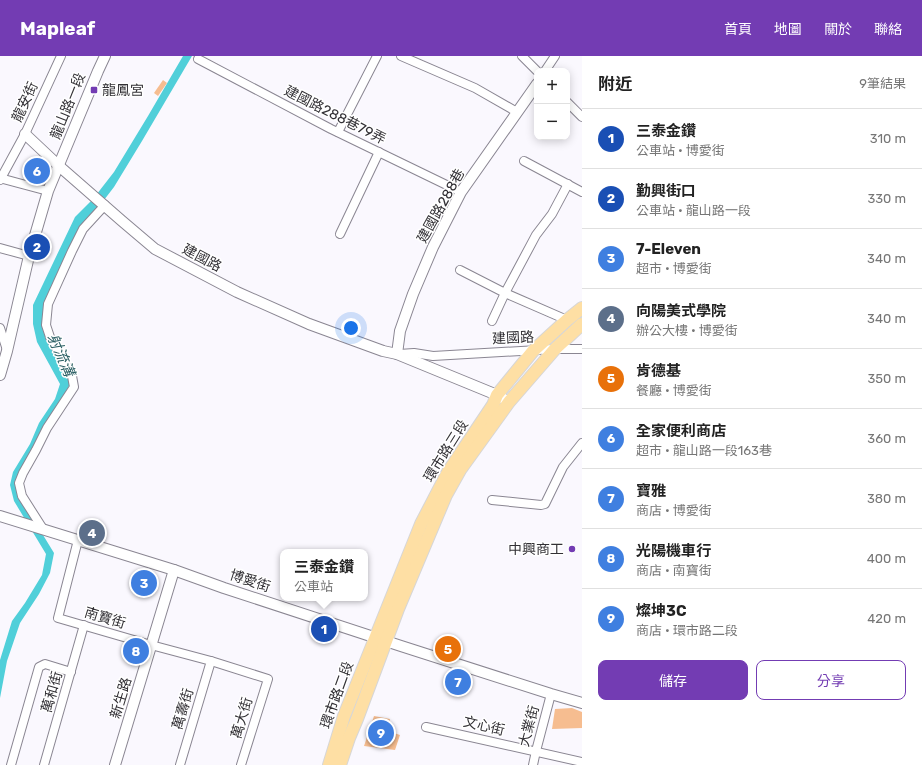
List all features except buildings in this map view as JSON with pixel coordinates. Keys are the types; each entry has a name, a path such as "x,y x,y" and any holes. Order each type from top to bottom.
{"main road":[{"name":"環市路三段","path":"381,639 412,545 421,524 448,472 493,405 497,395 533,351 582,308"},
{"name":"環市路三段","path":"381,639 398,609 446,496 460,470 509,402 555,349 582,324"},
{"name":"環市路二段","path":"329,765 344,716 381,639"},
{"name":"環市路二段","path":"340,765 357,719 381,639"}],"street":[{"name":"龍安街","path":"0,179 24,134 61,56"},
{"name":"龍山路一段","path":"0,375 29,256 48,191 105,56"},
{"path":"338,132 377,56"},
{"path":"522,56 534,68"},
{"path":"547,68 555,56"},
{"path":"406,57 475,88 517,112"},
{"name":"建國路288巷79弄","path":"198,59 338,132 461,192"},
{"name":"建國路288巷","path":"397,354 400,331 413,294 433,247 461,192 534,88"},
{"path":"569,104 582,117"},
{"name":"建國路","path":"24,134 155,249 237,292 309,324 382,351 397,354 497,395 509,402"},
{"path":"340,234 379,152"},
{"path":"524,162 582,192"},
{"path":"0,179 48,191"},
{"path":"492,321 536,235 552,214 568,184"},
{"path":"37,528 22,496 19,483 47,428 74,387 72,376 50,337 46,325 48,304 83,229 104,205"},
{"path":"0,248 29,256"},
{"path":"460,270 505,293 567,320"},
{"path":"0,328 7,351"},
{"name":"建國路","path":"397,354 414,353 433,356 555,349 582,349"},
{"path":"492,500 541,506 545,504 563,467 582,443"},
{"name":"博愛街","path":"0,516 174,570 224,588 582,703"},
{"name":"南寶街","path":"78,540 58,618 211,661 268,679"},
{"name":"新生路","path":"115,765 174,570"},
{"name":"萬和街","path":"44,765 84,625"},
{"name":"萬壽街","path":"180,765 211,661"},
{"path":"11,765 39,667 45,664 71,672"},
{"name":"萬大街","path":"242,765 268,679"},
{"name":"大業街","path":"533,765 551,694"},
{"name":"文心街","path":"426,727 582,762"}],"water":[{"path":"183,56 192,56 114,187 77,235 43,313 69,377 69,386 20,472 21,499 54,553 50,573 39,594 20,623 7,661 0,698 0,660 12,621 42,575 46,554 14,501 10,485 13,472 30,444 39,423 55,399 60,384 37,342 33,324 33,305 75,217 93,199 114,172"}],"place":[{"name":"龍鳳宮","path":"94,90"},
{"name":"全家便利商店","path":"37,171"},
{"name":"勤興街口","path":"37,247"},
{"name":"向陽美式學院","path":"92,533"},
{"name":"中興商工","path":"572,549"},
{"name":"7-Eleven","path":"144,583"},
{"name":"三泰金鑽","path":"324,629"},
{"name":"肯德基","path":"448,649"},
{"name":"光陽機車行","path":"136,651"},
{"name":"寶雅","path":"458,682"},
{"name":"燦坤3C","path":"381,733"}],"water label":[{"name":"射流溝","path":"61,355"}]}
